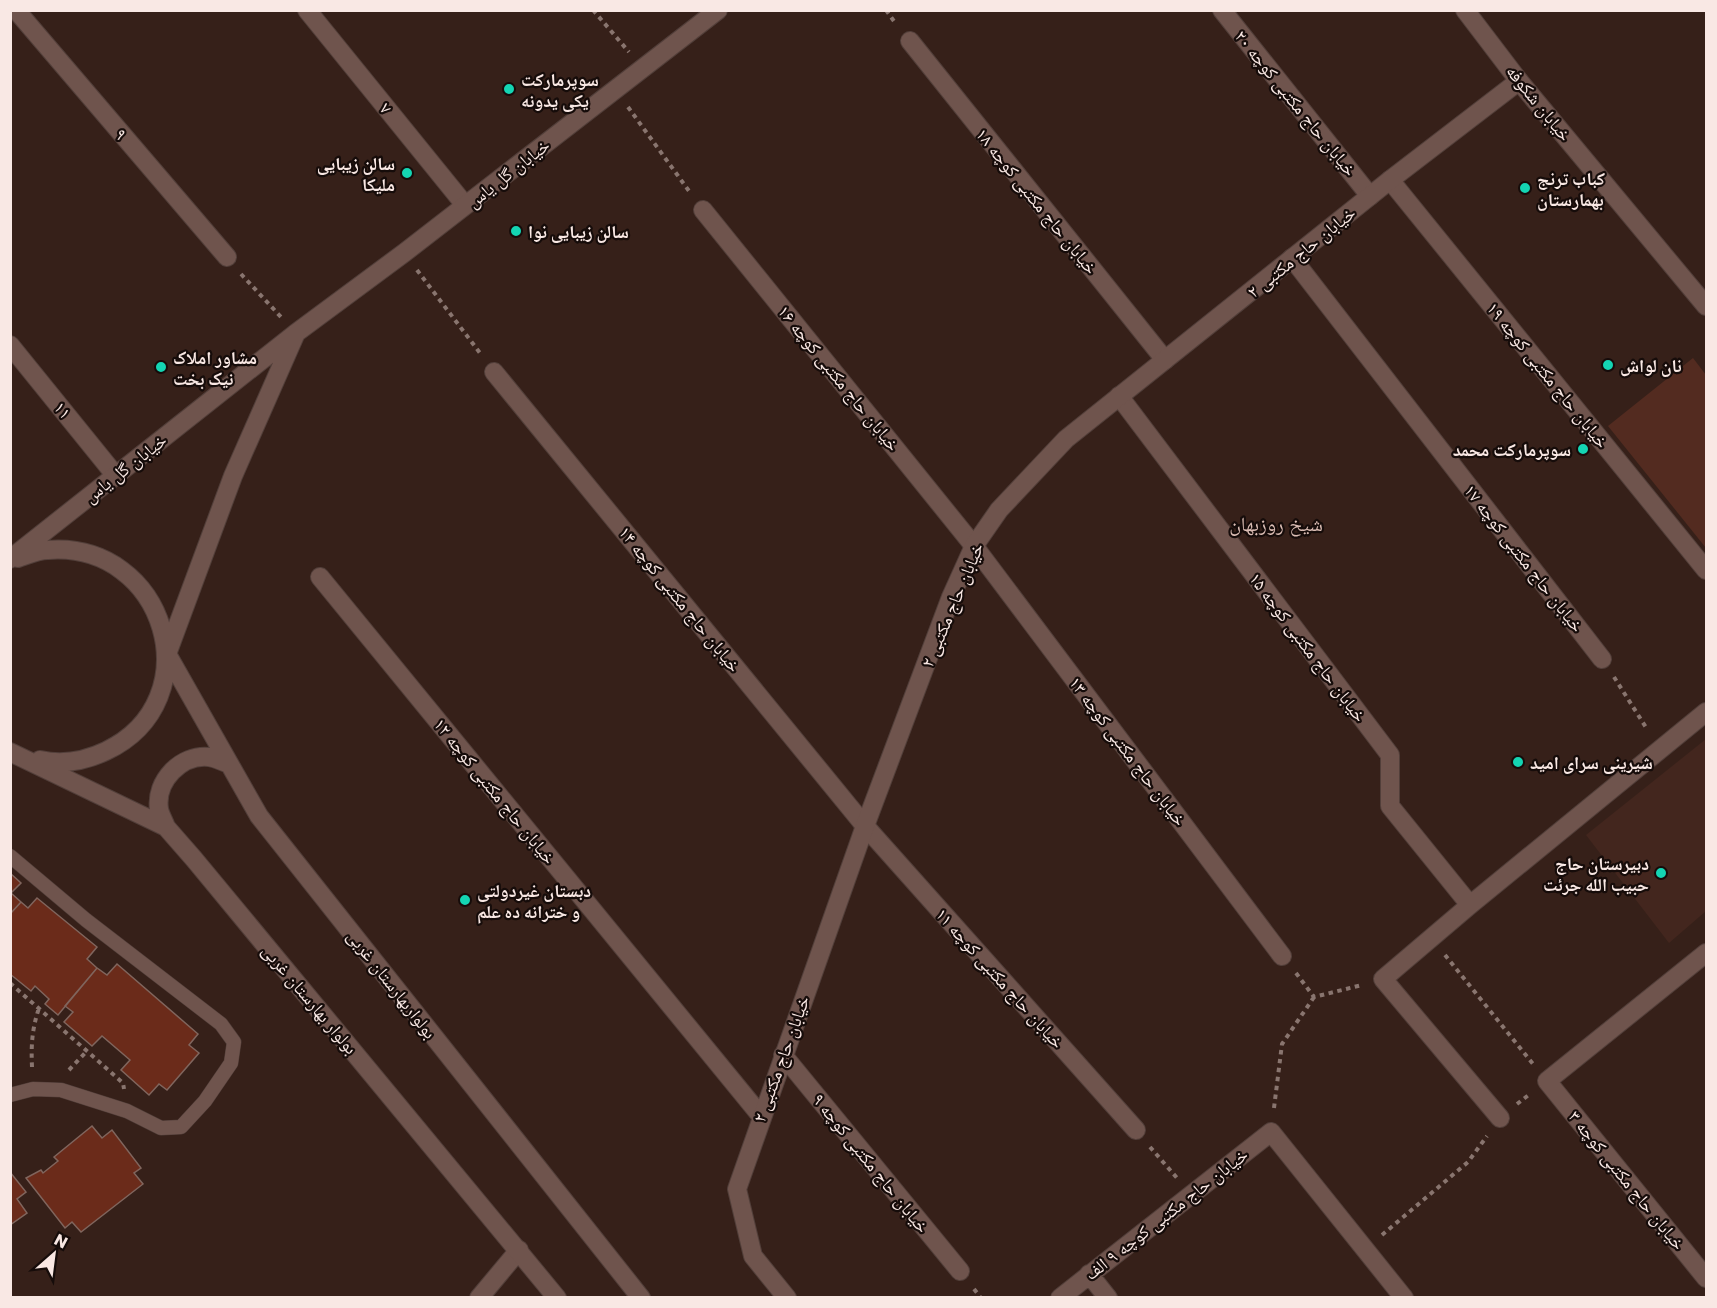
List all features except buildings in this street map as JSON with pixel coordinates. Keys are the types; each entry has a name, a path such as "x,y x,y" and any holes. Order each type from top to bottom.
{"street":[{"name":"۹","path":"16,10 226,258"},
{"name":"۷","path":"307,10 465,205"},
{"name":"خیابان گل یاس","path":"10,560 296,333 404,253 718,10"},
{"name":"خیابان حاج مکتبی کوچه ۲۰","path":"1222,10 1370,196"},
{"name":"خیابان شکوفه","path":"1465,10 1519,81 1707,306"},
{"name":"خیابان حاج مکتبی کوچه ۱۸","path":"910,41 1165,360"},
{"name":"خیابان حاج مکتبی ۲","path":"787,1298 753,1256 737,1189 865,826 951,597 974,546 999,510 1066,439 1390,180 1519,81"},
{"name":"خیابان حاج مکتبی کوچه ۱۹","path":"1390,180 1707,570"},
{"name":"خیابان حاج مکتبی کوچه ۱۶","path":"704,210 974,546"},
{"name":"خیابان حاج مکتبی کوچه ۱۷","path":"1292,258 1602,659"},
{"name":"خیابان گل یاس","path":"167,654 233,476 296,333"},
{"name":"۱۱","path":"10,345 116,476"},
{"name":"خیابان حاج مکتبی کوچه ۱۴","path":"494,372 865,826"},
{"name":"خیابان حاج مکتبی کوچه ۱۵","path":"1119,396 1390,755 1390,806 1470,905"},
{"name":"خیابان حاج مکتبی کوچه ۱۳","path":"974,546 1282,956"},
{"path":"10,560 48,549 83,552 116,565 142,588 160,619 167,654 162,688 146,720 120,744 89,759 54,763 13,752"},
{"name":"خیابان حاج مکتبی کوچه ۱۲","path":"320,577 761,1116"},
{"name":"بولواربهارستان غربی","path":"167,654 259,816 641,1298"},
{"path":"1500,1118 1383,979 1707,712"},
{"name":"بولوار بهارستان غربی","path":"13,752 166,827 557,1298"},
{"path":"166,827 159,808 161,788 171,771 188,760 208,757 227,763"},
{"name":"خیابان حاج مکتبی کوچه ۱۱","path":"865,826 1136,1131"},
{"path":"1547,1081 1707,953"},
{"name":"خیابان حاج مکتبی کوچه ۹","path":"783,1055 960,1271"},
{"name":"خیابان حاج مکتبی کوچه ۳","path":"1547,1081 1707,1278"},
{"path":"1271,1132 1404,1298"},
{"name":"خیابان حاج مکتبی کوچه ۹ الف","path":"1060,1298 1271,1132"},
{"path":"479,1298 519,1250"},
{"path":"1089,1274 1108,1298"}],"lane":[{"path":"10,856 86,920 221,1024 234,1042 231,1063 205,1101 181,1127 161,1128 127,1111 61,1090 33,1089 10,1095"}],"path":[{"path":"593,10 643,68"},
{"path":"616,89 704,210"},
{"path":"404,253 494,372"},
{"path":"226,258 296,333"},
{"path":"1602,659 1661,750"},
{"path":"1366,1249 1468,1162 1500,1118 1547,1081 1432,938"},
{"path":"1282,956 1314,996"},
{"path":"1271,1132 1281,1044 1314,996 1383,979"},
{"path":"10,983 123,1083 127,1111"},
{"path":"31,1062 32,1028 39,1008"},
{"path":"68,1072 87,1051"},
{"path":"1136,1131 1191,1194"}],"shaded area":[{"path":"1693,358 1706,375 1706,548 1608,426"},
{"name":"دبیرستان حاج حبیب الله جرئت","path":"1706,739 1706,911 1669,943 1586,835"}],"place":[{"name":"سوپرمارکت یکی یدونه","path":"509,89"},
{"name":"سالن زیبایی ملیکا","path":"407,173"},
{"name":"کباب ترنج بهمارستان","path":"1525,188"},
{"name":"سالن زیبایی نوا","path":"516,231"},
{"name":"نان لواش","path":"1608,365"},
{"name":"مشاور املاک نیک بخت","path":"161,367"},
{"name":"سوپرمارکت محمد","path":"1583,449"},
{"name":"شیرینی سرای امید","path":"1518,762"},
{"name":"دبیرستان حاج حبیب الله جرئت","path":"1661,873"},
{"name":"دبستان غیردولتی و خترانه ده علم","path":"465,900"}],"district":[{"name":"شیخ روزبهان","path":"1276,524"}]}
